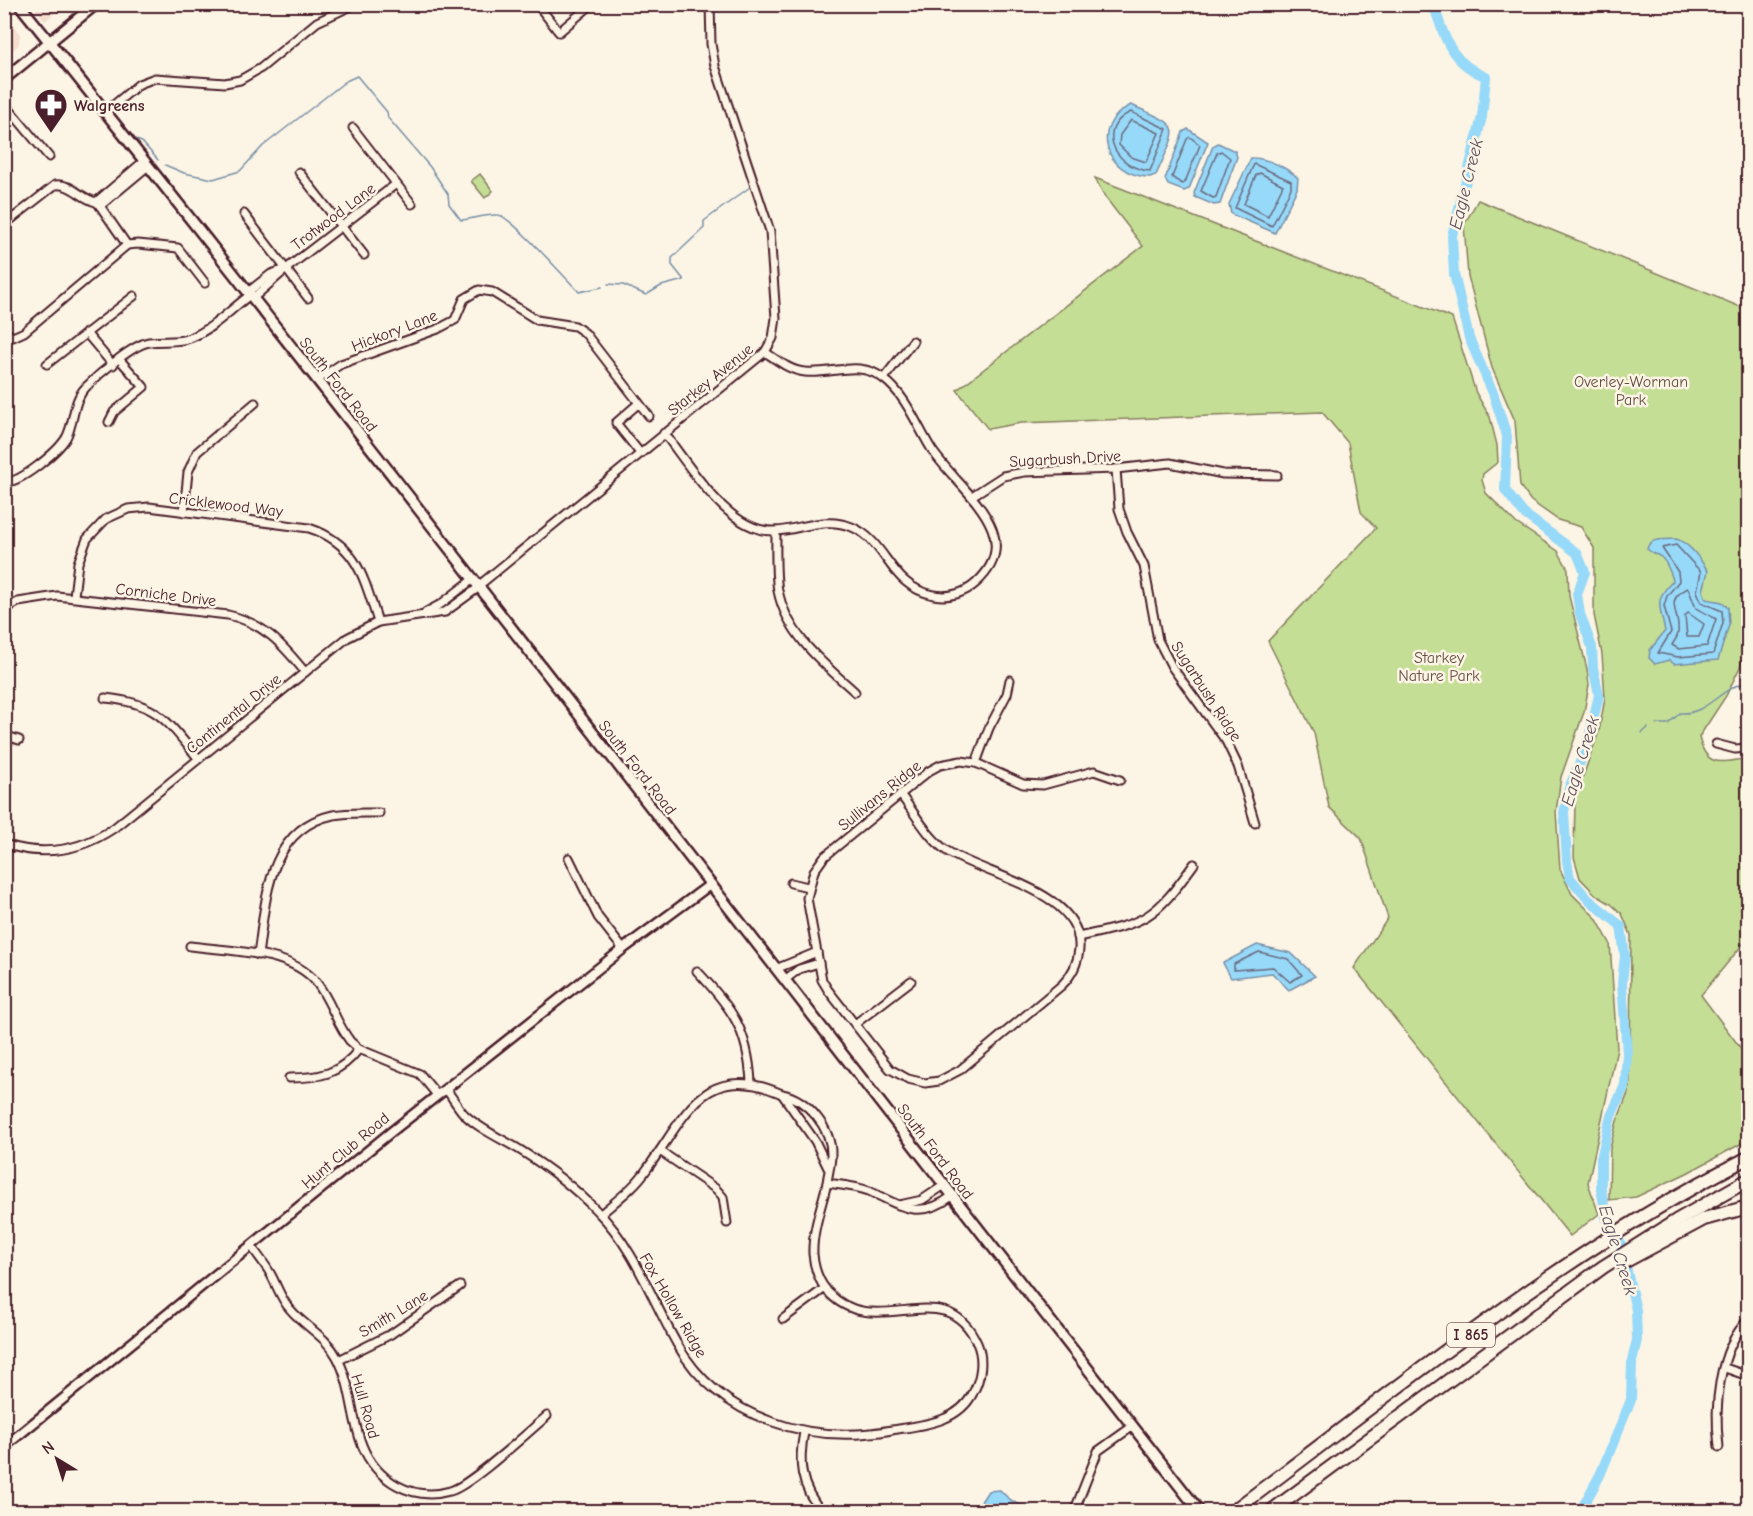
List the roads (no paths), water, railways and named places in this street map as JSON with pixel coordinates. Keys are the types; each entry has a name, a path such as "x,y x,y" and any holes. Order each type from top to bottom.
{"highway":[{"name":"I 865","path":"1232,1512 1576,1259 1643,1216 1749,1158"},
{"path":"1649,1242 1749,1180"},
{"path":"1649,1242 1704,1219 1749,1207"},
{"name":"I 865","path":"1270,1512 1544,1310 1649,1242"}],"main road":[{"name":"South Ford Road","path":"19,4 778,968 943,1186 1200,1512"},
{"path":"4,79 96,4"}],"street":[{"path":"104,113 139,84 155,78 225,83 240,80 261,68 317,22 355,4"},
{"path":"537,4 558,32 592,4"},
{"name":"Starkey Avenue","path":"421,614 476,585 765,352 773,338 776,318 770,231 716,66 711,44 710,4"},
{"path":"4,104 49,157"},
{"path":"353,128 411,204"},
{"path":"98,204 146,164"},
{"path":"299,172 364,255"},
{"name":"Trotwood Lane","path":"4,482 18,481 57,448 69,431 78,398 85,388 134,348 146,343 189,339 204,331 250,295 271,274 286,269 396,184"},
{"path":"4,225 55,185 71,186 85,199 98,204 127,246"},
{"path":"244,214 308,298"},
{"path":"4,331 13,337 24,332 127,246 138,244 174,246 205,283"},
{"name":"Hickory Lane","path":"317,380 341,364 455,320 464,299 479,290 492,292 537,320 575,326 585,333 649,416"},
{"path":"47,364 134,296"},
{"path":"86,333 113,365"},
{"path":"884,378 913,341"},
{"path":"664,433 735,518 751,527 776,531 825,522 852,527 870,539 908,585 936,595 948,595 973,585 982,577 992,557 994,536 988,515 940,461 900,398 884,378 856,368 814,372 797,371 765,352"},
{"path":"109,422 114,412 144,387 120,360"},
{"path":"184,512 188,472 193,458 208,441 255,403"},
{"path":"639,403 615,423 640,453"},
{"name":"Sugarbush Drive","path":"972,496 993,480 1013,473 1116,469 1170,463 1223,474 1277,475"},
{"name":"Sugarbush Ridge","path":"1116,469 1119,508 1130,541 1144,566 1158,640 1172,667 1226,741 1238,766 1256,823"},
{"name":"Cricklewood Way","path":"74,596 82,550 92,531 106,519 120,512 138,508 309,528 324,533 346,549 360,568 378,622"},
{"path":"776,531 778,588 790,624 813,653 855,692"},
{"name":"Corniche Drive","path":"4,610 18,602 57,596 74,596 215,613 259,626 276,638 305,672"},
{"name":"Continental Drive","path":"4,844 47,851 90,842 114,828 347,638 378,622 421,614"},
{"path":"976,763 989,728 1007,694 1010,680"},
{"path":"105,698 125,700 151,709 164,717 198,758"},
{"path":"4,735 19,740"},
{"path":"1716,744 1735,749 1749,748"},
{"name":"Sullivans Ridge","path":"808,887 814,871 824,857 900,794 940,765 961,761 976,763 1023,784 1043,785 1094,771 1120,780"},
{"path":"791,883 808,887 807,898 819,963 828,990 883,1062 898,1075 925,1083 939,1081 960,1070 1071,975 1077,961 1078,937 1068,914 1051,900 960,858 941,846 900,794"},
{"path":"258,955 270,878 288,842 304,827 326,817 379,813"},
{"path":"569,858 597,917 623,949"},
{"path":"1078,937 1134,924 1150,915 1164,903 1194,864"},
{"name":"Hunt Club Road","path":"4,1447 437,1095 623,949 711,884"},
{"path":"190,946 285,960 311,977 320,987 345,1034 359,1049 420,1074 437,1095"},
{"path":"778,968 817,952"},
{"path":"786,979 799,969 819,963"},
{"path":"697,971 725,1002 741,1028 749,1057 751,1082"},
{"path":"855,1024 911,981"},
{"path":"289,1078 314,1078 330,1074 347,1064 359,1049"},
{"path":"601,1214 636,1183 684,1113 700,1097 720,1087 751,1082 801,1101 823,1127 830,1146 827,1183 813,1252 819,1278 825,1288 783,1319"},
{"name":"Fox Hollow Ridge","path":"446,1089 475,1123 561,1177 601,1214 628,1253 677,1344 691,1364 715,1388 747,1410 804,1432 858,1436 935,1423 961,1408 972,1397 980,1376 979,1349 969,1330 955,1317 924,1307 885,1314 859,1312 843,1304 825,1288"},
{"path":"782,1094 815,1140 828,1168"},
{"path":"660,1151 716,1189 723,1197 727,1223"},
{"path":"827,1183 859,1188 910,1209 927,1209 941,1205 952,1196"},
{"path":"899,1205 922,1200 943,1186"},
{"name":"Hull Road","path":"252,1247 266,1266 291,1310 322,1336 339,1360 362,1446 372,1464 394,1485 418,1494 451,1491 469,1480 548,1416"},
{"name":"Smith Lane","path":"339,1360 391,1334 460,1286"},
{"path":"1719,1448 1716,1423 1730,1345 1739,1330 1749,1320"},
{"path":"1725,1368 1749,1376"},
{"path":"1074,1512 1098,1451 1133,1426"},
{"path":"804,1432 800,1470 807,1492 822,1512"}],"water":[{"path":"1131,105 1161,118 1172,129 1169,145 1156,175 1150,177 1122,168 1113,159 1108,148 1107,137 1110,125 1118,114"},
{"path":"1188,129 1208,142 1189,189 1184,191 1168,185 1165,179 1183,132"},
{"path":"1218,143 1235,151 1237,157 1220,204 1214,205 1195,197 1194,193 1213,146"},
{"path":"1251,158 1263,159 1276,164 1298,178 1297,189 1275,233 1231,214 1229,204"},
{"path":"1676,539 1690,548 1708,571 1703,591 1706,599 1722,602 1728,607 1729,625 1718,660 1674,664 1669,660 1655,664 1649,658 1650,650 1665,631 1660,599 1673,581 1663,559 1647,549 1648,545 1654,541"},
{"path":"1257,945 1291,953 1315,976 1289,990 1272,973 1231,978 1223,963"},
{"path":"1000,1490 1014,1502 1030,1506 1034,1511 975,1511 988,1491"}],"waterway":[{"name":"Eagle Creek","path":"1433,4 1446,39 1456,56 1464,64 1486,77 1482,117 1452,236 1454,274 1469,338 1493,393 1507,436 1505,490 1523,513 1577,553 1585,572 1577,594 1580,614 1592,647 1593,668 1599,695 1587,746 1569,788 1564,812 1570,878 1587,898 1621,926 1625,956 1622,983 1627,1053 1625,1085 1611,1116 1606,1137 1601,1159 1601,1189 1607,1220 1614,1226 1621,1245 1636,1310 1637,1340 1632,1361 1631,1400 1600,1475 1580,1512"},
{"path":"165,165 184,173 213,179 240,171 263,146 346,81 357,76 387,112 388,118 430,167 448,194 449,204 461,220 498,215 514,225 579,292 602,287"},
{"path":"133,139 142,142 158,160"},
{"path":"608,284 623,285 646,295 661,286 684,280 672,265 672,258 704,228 704,221 750,187"},
{"path":"1657,724 1668,724 1680,713 1698,710 1736,686 1745,683 1748,686"},
{"path":"1642,733 1648,728"}],"place":[{"name":"Walgreens","path":"51,134"}],"park label":[{"name":"Overley-Worman Park","path":"1631,390"},
{"name":"Starkey Nature Park","path":"1439,666"}]}
